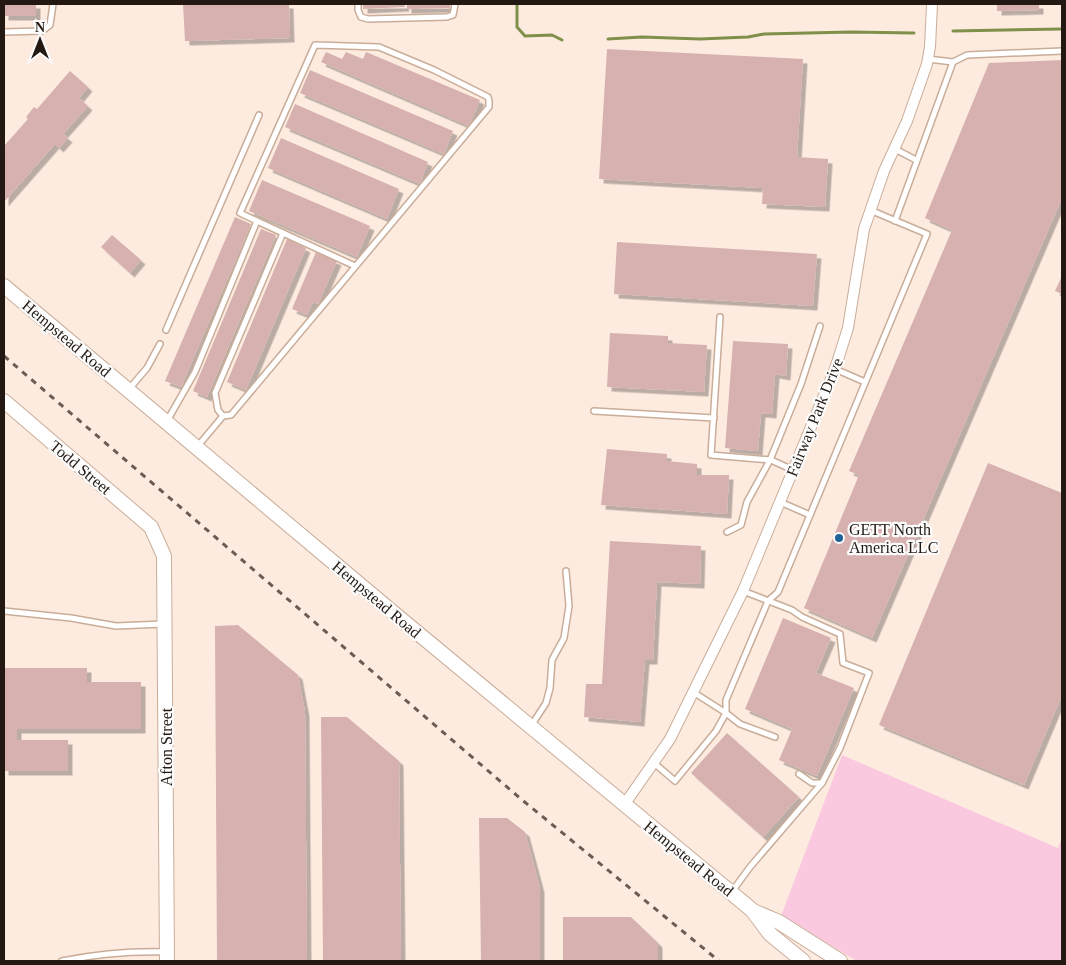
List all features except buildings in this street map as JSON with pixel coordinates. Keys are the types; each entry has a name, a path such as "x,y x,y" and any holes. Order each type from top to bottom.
{"main road":[{"name":"Hempstead Road","path":"4,286 530,727 752,910 770,934 803,961"},
{"name":"Todd Street","path":"4,402 151,527 155,536"},
{"name":"Afton Street","path":"155,536 164,556 166,624 167,957"},
{"name":"Hempstead Road","path":"752,910 779,922 840,961"}],"street":[{"name":"Fairway Park Drive","path":"624,805 670,739 743,591 835,369 848,328 864,229 884,171 908,122 928,59 932,4"}],"lane":[{"path":"4,32 42,31 50,25 53,4"},
{"path":"358,4 361,17 368,19 447,17 453,15 455,4"},
{"path":"197,447 224,416 231,415 489,107 490,101 484,94 434,70 379,48 315,45 240,213 355,266"},
{"path":"928,59 953,62 967,55 1062,51"},
{"path":"895,221 953,62"},
{"path":"166,330 259,115"},
{"path":"895,149 916,160"},
{"path":"654,762 674,781 716,731 726,713 726,700 768,601 778,592 927,234 870,210"},
{"path":"167,422 195,372 256,221"},
{"path":"224,416 218,410 214,393 283,233"},
{"path":"720,317 711,455 770,460 793,470"},
{"path":"727,532 741,524 747,502 770,460 801,384 820,326"},
{"path":"129,390 147,368 160,344"},
{"path":"835,369 865,382"},
{"path":"594,411 714,418"},
{"path":"780,502 810,515"},
{"path":"530,727 546,703 550,688 552,660 564,638 569,606 566,571"},
{"path":"731,893 750,867 822,783 840,748 869,674 844,663 840,634 802,617 792,610 743,591"},
{"path":"4,611 79,618 116,626 166,624"},
{"path":"693,692 740,724 775,738"},
{"path":"799,774 812,783 822,783"},
{"path":"62,961 80,957 135,951 167,957"}],"shaded area":[{"path":"842,755 1058,848 1062,837 1062,961 857,961 781,916"}],"waterway":[{"path":"517,4 517,27 525,36 552,35 562,40"},
{"path":"953,31 1062,29"},
{"path":"608,39 642,37 700,39 748,37 764,34 851,32 914,33"}],"railway":[{"path":"4,356 521,799 719,961"}],"place":[{"name":"GETT North America LLC","path":"839,538"}]}
